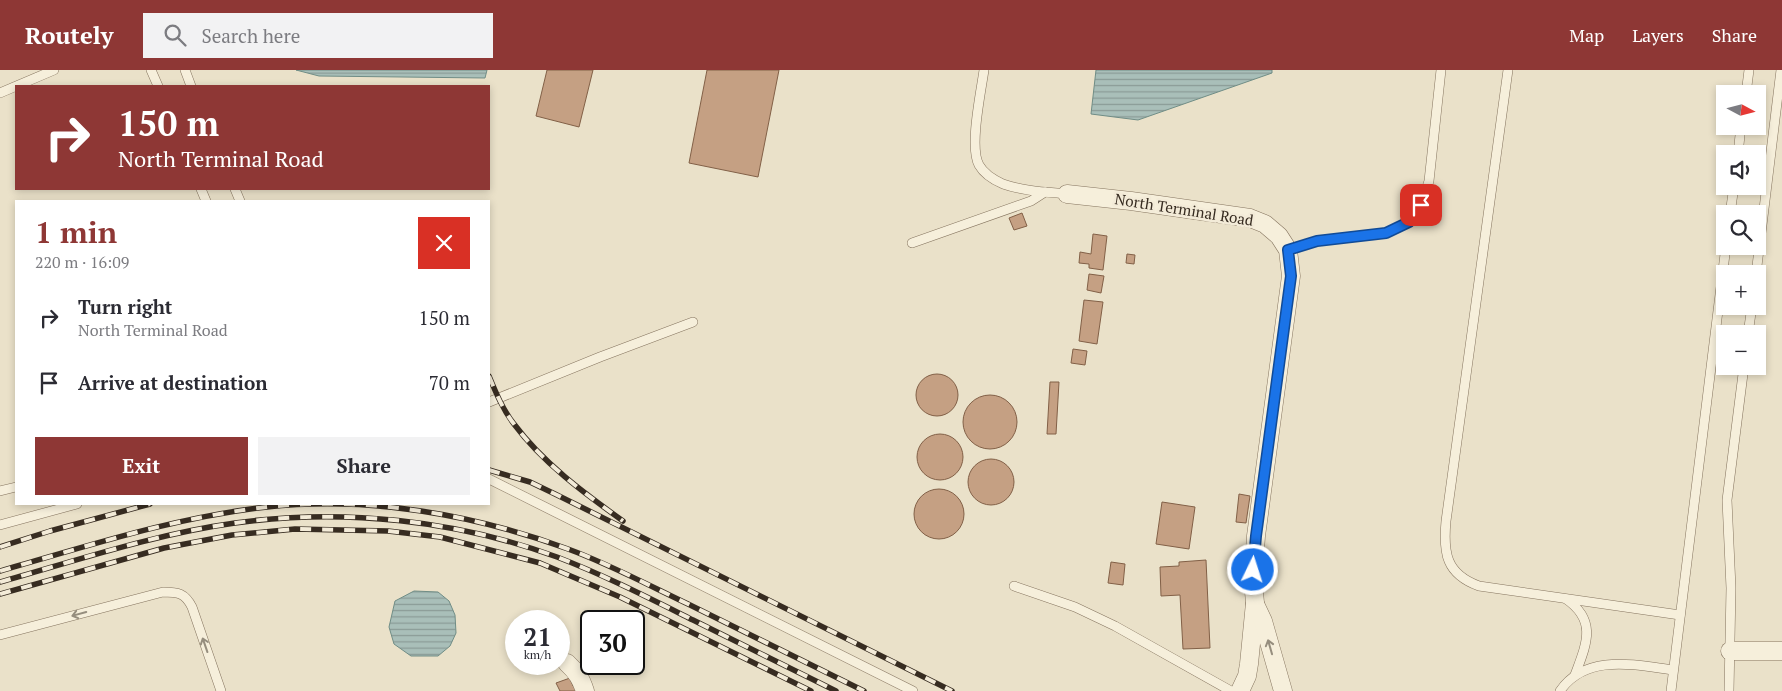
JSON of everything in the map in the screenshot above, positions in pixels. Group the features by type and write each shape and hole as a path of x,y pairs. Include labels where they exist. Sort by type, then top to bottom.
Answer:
{"street":[{"name":"North Terminal Road","path":"1067,194 1250,218 1265,224 1279,236 1288,250"},
{"path":"1240,691 1247,676 1249,664 1255,603 1253,580 1256,536 1291,276 1288,250"},
{"path":"1255,603 1263,622 1283,691"},
{"path":"1730,651 1782,651"},
{"path":"570,666 582,680 585,691"}],"lane":[{"path":"19,85 54,70"},
{"path":"151,70 158,85"},
{"path":"184,70 191,85"},
{"path":"984,70 975,140 975,154 979,166 989,176 1002,183 1019,188 1067,194"},
{"path":"1288,250 1317,241 1386,233 1409,222 1421,205 1429,181 1441,70"},
{"path":"1508,70 1446,521 1444,540 1446,556 1458,573 1470,583 1479,586 1680,615"},
{"path":"1747,85 1749,70"},
{"path":"1757,265 1781,70"},
{"path":"0,93 15,87"},
{"path":"912,243 1031,201 1045,192"},
{"path":"1671,691 1725,255"},
{"path":"490,402 600,356 693,322"},
{"path":"1729,691 1731,588 1727,500 1743,375"},
{"path":"490,480 913,691"},
{"path":"0,491 15,487"},
{"path":"0,525 73,505"},
{"path":"1014,586 1075,607 1115,626 1231,691"},
{"path":"0,635 163,592 176,592 188,598 221,691"},
{"path":"1563,597 1575,605 1581,613 1587,631 1587,640 1575,675"},
{"path":"1560,691 1575,675 1608,663 1673,670"}],"water":[{"path":"296,70 487,70 485,78 319,76"},
{"path":"1096,70 1272,70 1272,73 1138,120 1091,114"},
{"path":"414,591 438,592 449,601 455,615 456,633 450,646 438,656 411,656 394,644 389,627 395,601"}],"building":[{"path":"547,70 593,70 579,127 536,116"},
{"path":"707,70 779,70 758,177 689,163"},
{"path":"1022,213 1027,226 1014,230 1009,218"},
{"path":"1093,234 1107,236 1103,270 1089,268 1089,264 1079,263 1080,252 1091,254"},
{"path":"1127,254 1135,255 1134,264 1126,263"},
{"path":"1089,274 1104,276 1101,293 1087,290"},
{"path":"1084,300 1103,302 1097,344 1079,341"},
{"path":"1073,349 1087,351 1085,365 1071,363"},
{"path":"933,374 941,374 952,380 958,395 952,410 941,416 933,416 922,410 916,399 916,391 922,380"},
{"path":"1050,382 1059,382 1056,434 1047,434"},
{"path":"985,395 995,395 1005,399 1013,407 1017,422 1013,437 1005,445 995,449 985,449 975,445 967,437 963,427 963,417 967,407 975,399"},
{"path":"945,434 957,440 962,448 962,466 957,474 949,479 935,480 923,474 918,466 917,452 923,440 931,435"},
{"path":"991,459 1004,463 1010,469 1014,482 1010,495 1004,501 991,505 978,501 972,495 968,482 972,469 978,463"},
{"path":"939,489 949,491 957,496 962,504 964,514 962,524 957,532 949,537 939,539 929,537 921,532 916,524 914,514 916,504 921,496 929,491"},
{"path":"1239,494 1250,496 1246,523 1236,522"},
{"path":"1162,502 1195,507 1189,549 1156,544"},
{"path":"1206,560 1210,648 1183,649 1180,595 1161,596 1160,567 1179,566 1179,562"},
{"path":"1111,562 1125,564 1123,585 1108,583"},
{"path":"570,678 573,686 577,685 580,691 560,691 556,683"}],"railway":[{"path":"490,378 510,419 538,452 579,488 623,521"},
{"path":"490,470 530,482 952,691"},
{"path":"0,547 50,531 146,505"},
{"path":"0,571 99,542 166,525 233,512 292,505"},
{"path":"362,505 457,517 495,526 568,549 643,582 864,691"},
{"path":"0,582 146,541 235,523 316,517 398,520 479,534 519,544 557,557 626,587 836,691"},
{"path":"0,594 164,548 232,535 295,529 388,531 440,537 540,563 620,597 811,691"}],"route":[{"path":"1253,570 1291,276 1288,250 1317,241 1386,233 1409,222 1421,205"}]}
